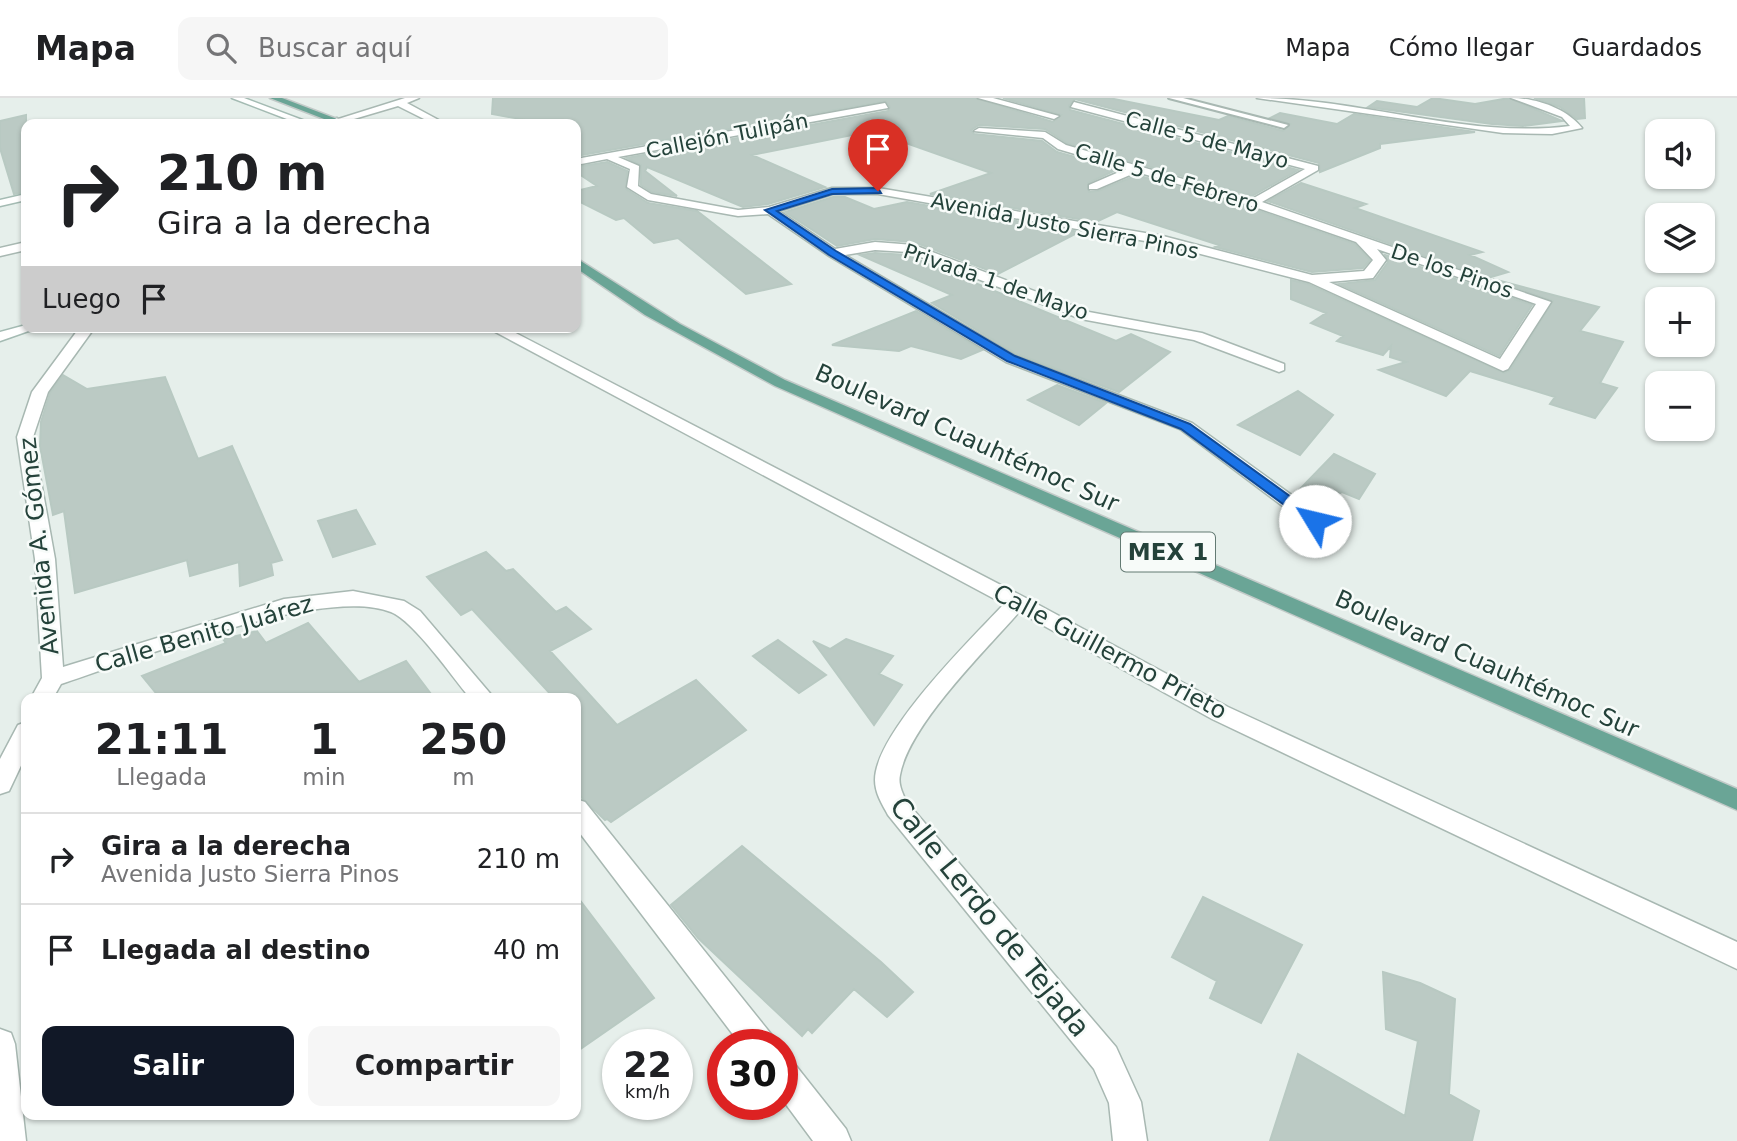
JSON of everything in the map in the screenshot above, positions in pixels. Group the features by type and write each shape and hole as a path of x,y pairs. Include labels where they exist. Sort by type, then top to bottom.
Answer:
{"main road":[{"path":"274,98 330,119"},
{"name":"Boulevard Cuauhtémoc Sur","path":"581,266 607,286 670,324 780,383 1737,800"}],"street":[{"path":"236,98 294,119"},
{"path":"353,119 415,98"},
{"path":"982,98 1054,116"},
{"name":"Calle 5 de Febrero","path":"1101,98 1074,105 1054,116 1045,135 1062,147 1253,203 1360,239"},
{"path":"1261,98 1377,111 1489,129 1549,133 1577,128 1565,115 1515,98"},
{"path":"400,103 431,119"},
{"name":"Calle 5 de Mayo","path":"1074,105 1314,167 1253,203"},
{"name":"Callejón Tulipán","path":"611,158 885,106"},
{"path":"1457,113 1549,133"},
{"path":"979,131 1045,135"},
{"path":"581,161 611,158"},
{"name":"Avenida Justo Sierra Pinos","path":"611,158 635,167 632,187 648,197 738,213 770,210 832,191 878,191 1163,240 1312,279 1368,275 1380,260 1360,239"},
{"path":"1093,187 1136,169"},
{"path":"0,203 21,198"},
{"path":"770,210 833,253 1011,359 1186,426 1315,521"},
{"path":"1015,216 1038,211"},
{"name":"De los Pinos","path":"1312,279 1503,366 1544,302 1360,239"},
{"name":"Privada 1 de Mayo","path":"833,253 875,246 910,248 1086,316 1198,337 1279,367"},
{"path":"0,252 21,247"},
{"path":"0,337 21,331"},
{"name":"Avenida A. Gómez","path":"44,693 52,678 45,559 25,437 27,417 36,397 84,333"},
{"name":"Calle Guillermo Prieto","path":"504,333 1017,602 1220,713 1737,956"},
{"name":"Calle Benito Juárez","path":"52,678 284,606 353,598 397,606 413,616 478,693"},
{"name":"Calle Lerdo de Tejada","path":"1017,602 956,671 905,735 887,775 888,791 897,808 1105,1058 1125,1102 1130,1141"},
{"path":"0,783 21,741"},
{"path":"581,815 748,1029"},
{"path":"0,1044 9,1141"},
{"path":"798,1094 834,1141"}],"lane":[{"path":"1173,98 1284,125"}],"building":[{"path":"493,98 975,98 1053,122 1061,115 1003,98 1109,98 1219,120 1228,116 1283,131 1290,124 1270,118 1280,113 1337,124 1354,114 1475,132 1380,144 1380,148 1320,172 1319,163 1075,99 1069,106 1070,110 1298,170 1252,196 1067,143 1045,129 979,125 971,130 974,134 1042,141 1057,152 1118,169 1088,183 1089,192 1137,175 1248,207 1355,244 1370,260 1363,268 1312,272 1215,247 1219,245 1117,212 1096,222 930,194 991,173 872,131 752,155 825,187 768,204 743,207 647,167 645,171 677,196 652,192 641,185 641,165 627,158 888,111 890,107 886,101 581,155 581,119 520,119 492,114"},
{"path":"1433,98 1475,104 1509,98 1562,121 1523,126 1492,124 1368,107 1377,101 1417,107"},
{"path":"1534,98 1584,98 1585,118 1577,119 1560,107"},
{"path":"26,115 26,119 21,119 21,193 14,194 0,148 0,121"},
{"path":"607,162 627,171 626,189 648,203 697,211 791,284 746,294 678,238 654,243 624,218 616,220 581,202 581,190 597,186 581,175 581,166"},
{"path":"1301,183 1366,204 1355,208 1482,252 1470,255 1508,272 1488,278 1268,201"},
{"path":"833,197 845,197 874,209 907,202 1079,232 998,274 914,242 875,239 837,246 785,212"},
{"path":"860,255 907,255 1116,341 1131,334 1170,352 1119,392 1017,354 932,303 952,295"},
{"path":"1385,255 1532,305 1499,356 1339,284 1375,280 1388,262"},
{"path":"1493,279 1599,307 1580,331 1623,342 1600,383 1617,388 1595,418 1550,404 1555,397 1470,371 1446,396 1379,370 1406,362 1390,357 1391,346 1383,355 1337,341 1343,336 1311,323 1326,313 1291,299 1291,280 1308,284 1504,373 1510,370 1553,301"},
{"path":"916,311 982,350 961,359 911,346 899,351 832,345"},
{"path":"63,375 87,389 165,377 198,459 232,446 282,560 271,563 273,575 240,586 239,562 190,576 187,560 75,593 64,511 53,515 40,446 41,422 50,393"},
{"path":"1057,385 1106,403 1079,425 1028,400"},
{"path":"1298,391 1333,415 1300,455 1238,425"},
{"path":"1334,454 1375,474 1359,499 1342,492 1312,506 1295,494"},
{"path":"356,510 375,544 333,557 318,521"},
{"path":"486,552 506,571 513,569 556,612 566,607 591,629 550,651 617,725 696,680 746,730 611,822 605,820 581,797 581,693 549,693 472,609 461,615 427,577"},
{"path":"308,623 359,682 406,661 430,693 156,693 142,676 226,643 223,639 257,631 266,643"},
{"path":"846,639 893,656 879,674 902,685 874,725 813,641 830,649"},
{"path":"778,640 826,675 799,693 753,656"},
{"path":"742,846 913,992 887,1017 854,989 812,1033 808,1029 802,1036 798,1029 795,1029 698,938 671,905"},
{"path":"1203,897 1302,945 1261,1023 1210,998 1217,981 1172,957"},
{"path":"581,902 654,998 609,1029 602,1029 602,1034 581,1049"},
{"path":"1383,972 1420,983 1455,999 1449,1094 1479,1111 1472,1141 1270,1141 1298,1054 1405,1116 1418,1041 1386,1029"}],"route":[{"path":"878,191 832,191 770,210 833,253 1011,359 1186,426 1315,521"}]}
